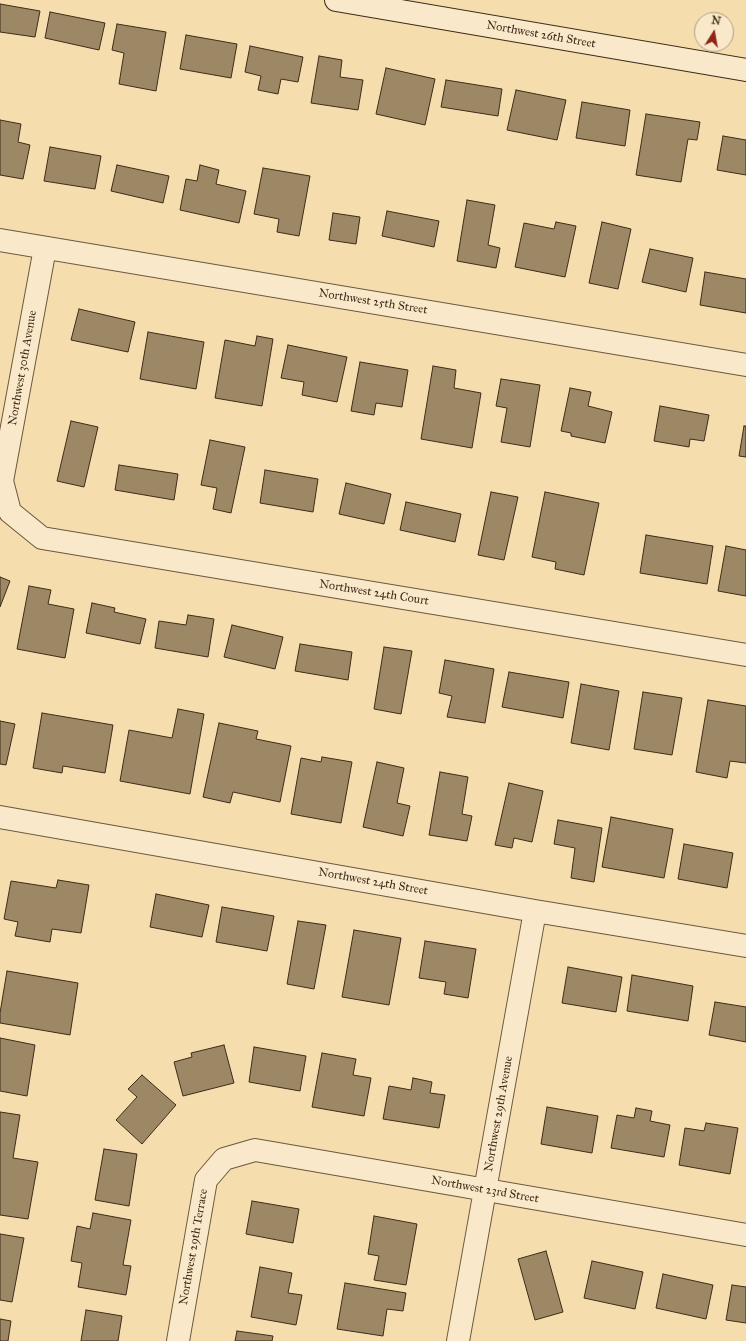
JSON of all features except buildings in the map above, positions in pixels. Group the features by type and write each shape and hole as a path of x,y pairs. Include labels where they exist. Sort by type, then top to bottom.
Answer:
{"street":[{"name":"Northwest 26th Street","path":"336,0 746,70"},
{"name":"Northwest 25th Street","path":"0,240 746,364"},
{"name":"Northwest 30th Avenue","path":"10,512 2,481 45,248"},
{"name":"Northwest 24th Court","path":"10,512 42,538 746,655"},
{"name":"Northwest 24th Street","path":"0,817 535,911 746,946"},
{"name":"Northwest 29th Avenue","path":"458,1341 535,911"},
{"name":"Northwest 23rd Street","path":"224,1159 255,1150 746,1235"},
{"name":"Northwest 29th Terrace","path":"178,1341 206,1180 224,1159"}]}
